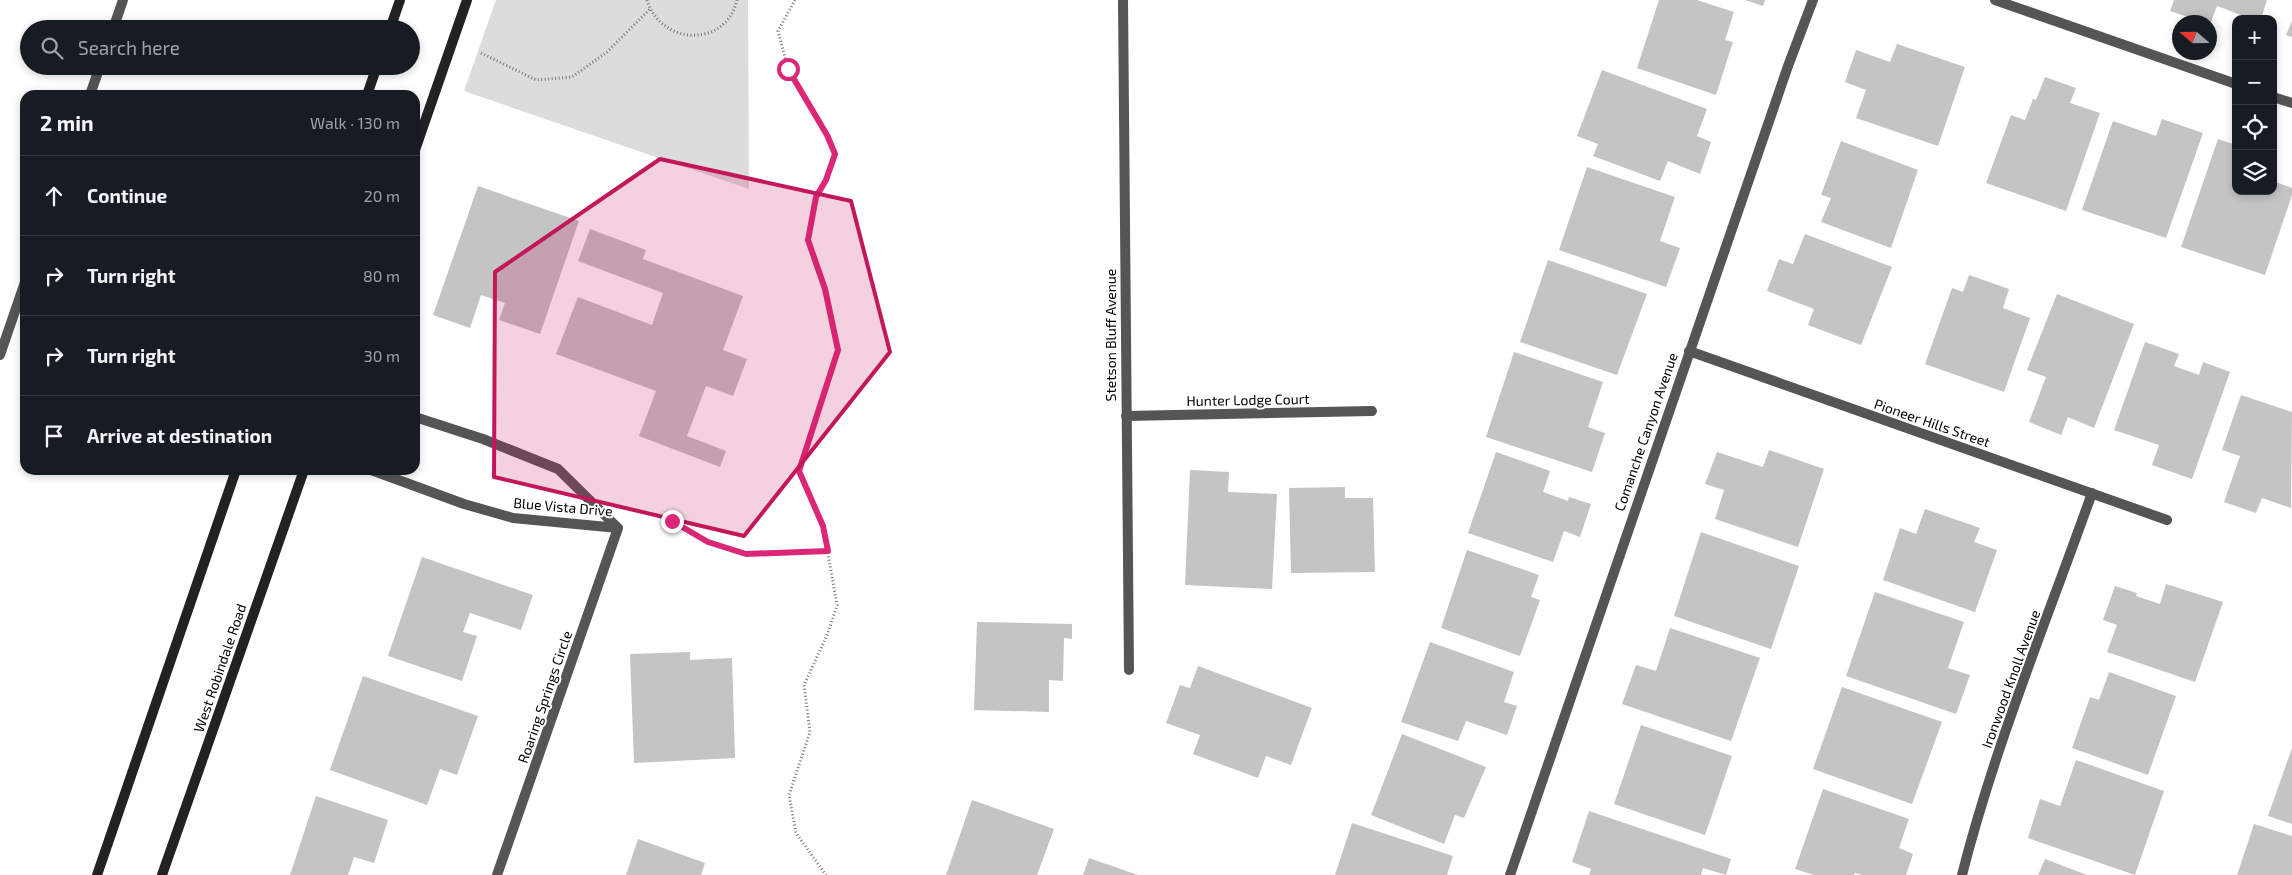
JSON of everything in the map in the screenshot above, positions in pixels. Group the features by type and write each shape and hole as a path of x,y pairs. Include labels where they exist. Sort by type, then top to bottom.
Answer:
{"main road":[{"path":"393,20 400,0"},
{"path":"420,136 467,0"},
{"path":"369,90 374,75"},
{"path":"97,875 234,475"},
{"name":"West Robindale Road","path":"162,875 302,475"}],"street":[{"path":"116,20 123,0"},
{"name":"Stetson Bluff Avenue","path":"1123,0 1129,670"},
{"name":"Comanche Canyon Avenue","path":"1510,875 1788,66 1813,0"},
{"path":"1995,0 2232,83"},
{"path":"92,90 97,75"},
{"path":"2277,98 2292,103"},
{"path":"0,355 20,310"},
{"name":"Pioneer Hills Street","path":"1689,352 2167,520"},
{"name":"Hunter Lodge Court","path":"1126,416 1372,410"},
{"name":"Blue Vista Drive","path":"420,419 483,439 558,469 618,528"},
{"name":"Blue Vista Drive","path":"385,475 464,504 512,518 618,528"},
{"name":"Ironwood Knoll Avenue","path":"1962,875 1972,833 2007,730 2092,493"},
{"name":"Roaring Springs Circle","path":"497,875 618,528"}],"path":[{"path":"647,0 658,22 671,31 686,35 701,35 716,30 728,19 737,0"},
{"path":"795,0 778,31 788,69 827,135 835,154 826,180 816,197 808,240 825,289 838,350 799,471 823,526 837,605 828,632 804,685 810,732 789,795 796,833 826,875"},
{"path":"481,53 536,80 572,77 607,52 650,9"},
{"path":"672,521 708,542 746,554 828,551"}],"highlighted area":[{"path":"660,159 851,201 890,352 744,536 494,477 495,272"}],"shaded area":[{"path":"496,0 748,0 749,189 464,91"}],"building":[{"path":"1659,0 1697,0 1734,12 1725,40 1733,42 1716,95 1637,68"},
{"path":"1745,0 1765,0 1763,6"},
{"path":"2174,0 2267,0 2262,15 2241,15 2217,6 2214,15 2182,15 2170,11"},
{"path":"2292,21 2292,37 2286,35"},
{"path":"1897,44 1965,67 1938,146 1856,118 1866,90 1845,82 1856,50 1890,62"},
{"path":"1602,70 1707,109 1697,136 1711,142 1700,174 1668,161 1660,181 1593,156 1598,144 1577,136"},
{"path":"2045,77 2076,88 2070,103 2100,113 2066,211 1986,183 2011,115 2025,120 2033,99 2036,100"},
{"path":"2162,119 2203,133 2166,238 2082,210 2113,121 2156,136"},
{"path":"2218,139 2232,144 2232,195 2277,195 2277,182 2292,188 2292,195 2265,275 2181,247"},
{"path":"1841,141 1918,170 1891,248 1821,222 1831,198 1821,195"},
{"path":"1587,167 1675,197 1660,241 1680,248 1666,287 1559,250"},
{"path":"478,186 579,221 540,334 499,320 505,303 481,295 470,328 433,315"},
{"path":"590,229 646,250 643,259 743,296 723,350 747,359 733,396 706,386 687,436 726,451 720,467 639,436 656,391 556,354 578,297 652,325 663,293 578,261"},
{"path":"1805,234 1892,267 1861,345 1808,325 1814,309 1767,291 1779,259 1793,264"},
{"path":"1548,260 1647,294 1617,375 1520,342"},
{"path":"1969,275 2009,289 2003,308 2030,318 2004,392 1925,364 1952,288 1963,292"},
{"path":"2057,294 2134,324 2094,428 2068,417 2061,435 2029,422 2046,377 2027,370"},
{"path":"2145,342 2179,354 2174,366 2199,375 2203,362 2230,372 2192,479 2152,465 2159,445 2114,430"},
{"path":"1514,352 1603,382 1588,427 1605,433 1592,472 1486,437"},
{"path":"2241,395 2292,412 2291,508 2262,498 2256,513 2224,502 2240,456 2222,450"},
{"path":"1769,450 1824,469 1798,547 1715,519 1724,490 1705,484 1717,452 1763,467"},
{"path":"1496,452 1550,471 1543,492 1568,501 1569,497 1591,504 1580,537 1564,531 1553,562 1468,533"},
{"path":"1190,470 1229,472 1228,492 1277,494 1272,589 1185,585"},
{"path":"1345,487 1345,498 1373,498 1375,572 1291,573 1289,488"},
{"path":"1925,509 1980,528 1974,542 1997,550 1975,612 1883,580 1900,528 1916,534"},
{"path":"1701,532 1799,566 1771,649 1674,616"},
{"path":"1467,550 1539,575 1531,597 1540,600 1520,656 1441,628"},
{"path":"422,557 533,595 521,630 470,613 463,632 477,636 462,681 388,656"},
{"path":"2166,584 2223,602 2195,682 2107,652 2117,625 2103,620 2115,586 2137,593 2136,596 2160,604"},
{"path":"1875,592 1964,622 1948,668 1970,675 1956,714 1846,676"},
{"path":"977,622 1072,624 1072,639 1064,638 1063,681 1049,680 1049,712 974,710"},
{"path":"1670,628 1760,658 1731,741 1622,704 1636,665 1656,671"},
{"path":"1430,642 1514,672 1504,702 1517,706 1507,735 1466,721 1458,741 1401,722"},
{"path":"690,652 690,660 732,658 735,758 634,763 630,654"},
{"path":"1198,666 1312,708 1291,765 1266,756 1258,778 1193,754 1200,735 1166,723 1180,685 1190,688"},
{"path":"2109,672 2176,696 2148,775 2072,748 2090,697 2099,700"},
{"path":"363,676 478,716 457,775 440,769 427,805 330,770"},
{"path":"1842,687 1942,722 1912,804 1813,769"},
{"path":"1641,725 1732,756 1705,835 1614,804"},
{"path":"1402,734 1486,767 1464,818 1455,815 1444,844 1371,815"},
{"path":"2292,748 2292,824 2268,816"},
{"path":"2076,760 2164,791 2135,875 2028,838 2040,799 2060,806"},
{"path":"1823,789 1909,819 1899,848 1913,854 1906,875 1862,875 1855,873 1854,875 1814,875 1795,869"},
{"path":"316,796 388,820 374,863 354,857 348,875 290,875"},
{"path":"972,800 1054,829 1037,875 946,875"},
{"path":"1589,811 1731,859 1726,875 1703,868 1701,875 1589,875 1591,869 1572,862"},
{"path":"1352,823 1453,856 1447,875 1335,875"},
{"path":"2254,824 2292,836 2292,875 2237,875"},
{"path":"638,839 705,863 701,875 626,875"},
{"path":"1089,858 1138,875 1083,875"},
{"path":"2045,859 2087,875 2038,875"}],"route":[{"path":"672,521 708,542 746,554 828,551 823,526 799,471 838,350 825,289 808,240 816,197 826,180 835,154 827,135 788,69"}]}
